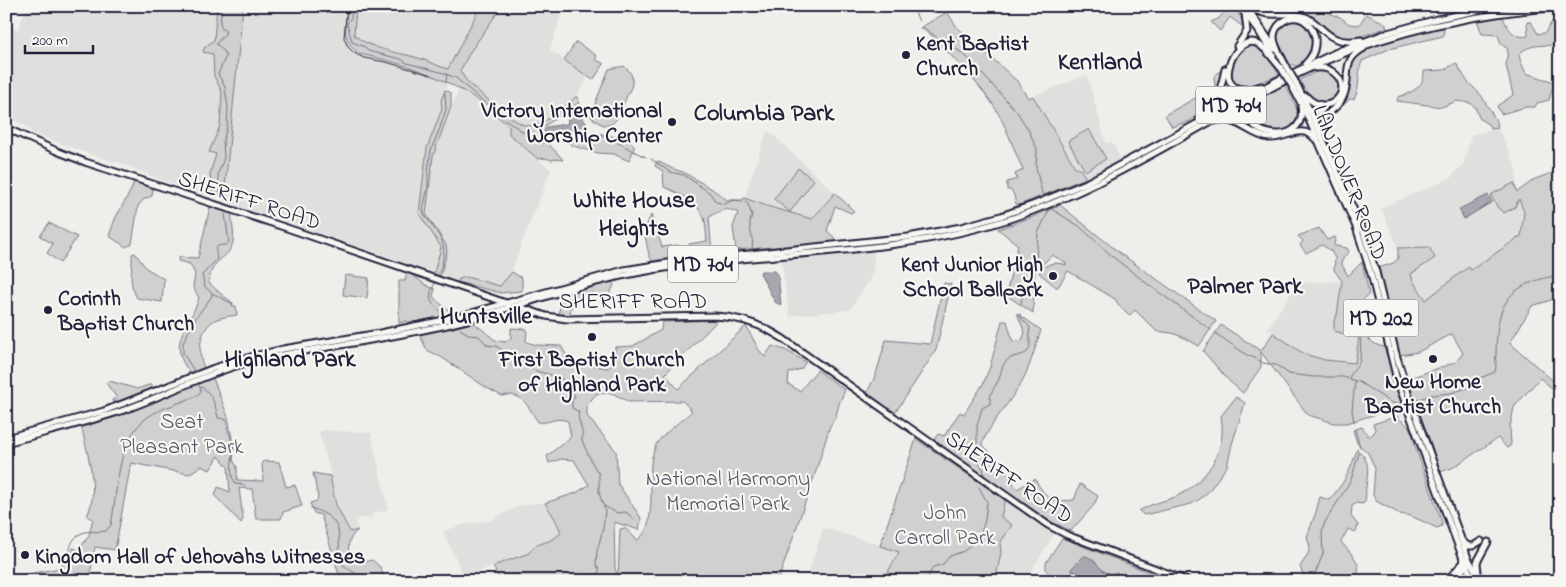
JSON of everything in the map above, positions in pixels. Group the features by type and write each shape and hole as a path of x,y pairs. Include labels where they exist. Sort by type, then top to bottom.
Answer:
{"main road":[{"name":"LANDOVER ROAD","path":"1240,6 1283,67"},
{"name":"LANDOVER ROAD","path":"1246,6 1263,30 1322,136 1365,236 1406,389 1467,562 1481,581"},
{"path":"1250,6 1268,15 1294,14 1303,16 1330,36 1341,40 1377,39"},
{"name":"MD 704","path":"6,443 113,414 193,382 224,366 248,358 284,349 412,327 487,310 591,279 652,265 908,237 977,223 1029,206 1076,187 1280,79 1377,39 1446,17 1512,6"},
{"name":"MD 704","path":"1377,39 1447,21 1523,8 1560,6"},
{"path":"1182,132 1206,113 1216,100 1228,61 1247,33 1248,26 1245,13"},
{"path":"1283,67 1275,41 1276,31 1280,24 1287,20 1293,18 1302,20 1312,28 1316,43 1315,50 1299,71"},
{"path":"1322,136 1324,117 1340,102 1344,95 1350,61 1358,51 1377,39"},
{"path":"1280,79 1256,88 1243,90 1236,88 1231,83 1228,72 1230,62 1242,45 1250,42 1262,46 1283,67"},
{"path":"1294,85 1309,99 1318,104 1327,105 1333,103 1341,94 1341,82 1331,71 1320,67 1299,71"},
{"name":"MD 704","path":"6,438 104,411 223,368 272,356 387,337 440,326 599,282 647,271 904,243 984,226 1071,196 1192,132 1299,71"},
{"name":"LANDOVER ROAD","path":"1294,85 1360,239 1371,274 1397,380 1473,579"},
{"path":"1268,89 1255,100 1250,112 1252,123 1263,132 1280,133 1296,127 1300,122 1302,114 1300,100"},
{"path":"1192,132 1222,119 1234,121 1253,132 1267,137 1281,137 1304,131 1314,137 1324,153"},
{"name":"SHERIFF ROAD","path":"6,128 71,157 551,317 567,319 719,316 735,318 760,326 782,338 1048,526 1188,581"},
{"path":"487,296 490,301 487,310"},
{"path":"532,302 529,307 532,311"},
{"path":"1461,541 1468,546 1473,546 1481,541"},
{"path":"1481,581 1477,570 1478,562 1488,542"},
{"path":"1446,581 1467,562"},
{"path":"1452,581 1467,562"},
{"path":"1452,581 1461,574 1467,574 1473,579"}],"shaded area":[{"path":"27,6 217,6 214,40 204,48 203,52 213,54 214,76 222,92 220,126 209,151 216,154 210,174 212,191 209,196 153,177 118,162 86,153 32,133 25,125 6,117 6,39 10,28 18,30"},
{"path":"243,6 348,6 345,32 360,54 422,70 448,83 441,101 442,109 427,148 419,213 441,247 434,273 223,201"},
{"path":"356,6 473,6 477,13 449,69 360,40 354,35"},
{"path":"502,6 564,6 550,50 588,77 577,96 543,122 531,126 517,122 468,83 460,71 470,52"},
{"path":"1087,75 1106,143 1112,142 1121,160 1086,178 1081,170 1075,167 1033,96"},
{"path":"459,88 485,105 509,126 509,134 551,170 512,272 500,286 459,279 458,282 440,276 447,253 426,214 433,156"},
{"path":"578,111 586,123 586,129 576,129 549,137 545,135 544,131 547,127 566,124 568,122 567,118"},
{"path":"1498,128 1516,167 1516,189 1524,212 1521,236 1471,270 1469,268 1460,273 1426,300 1413,281 1411,274 1434,259 1429,247 1398,248 1381,208 1450,178 1464,163 1471,135"},
{"path":"769,131 835,193 812,219 744,198 766,134"},
{"path":"1488,195 1492,202 1464,219 1459,209"},
{"path":"873,250 874,262 870,279 850,310 796,315 790,318 781,259"},
{"path":"761,271 775,271 778,274 781,305 775,302 760,273"},
{"path":"1342,281 1337,315 1359,338 1355,363 1325,360 1304,354 1267,329 1298,283"},
{"path":"322,430 371,433 388,509 372,513 372,518 355,520 358,530 350,532 336,505 330,472 319,433"},
{"path":"1004,499 1055,533 1025,581 995,581 1001,553 998,534"},
{"path":"545,503 561,532 559,535 534,546 529,553 464,577 443,531 462,525 491,520 519,506"},
{"path":"823,528 881,545 926,545 891,581 811,581 807,578"},
{"path":"1084,556 1089,557 1107,573 1117,572 1124,581 1106,581 1099,577 1072,571 1071,569"}],"green space":[{"path":"217,6 243,6 224,197 212,191 210,174 216,154 209,152 220,126 222,92 214,76 213,54 203,52 204,48 214,40"},
{"path":"348,6 356,6 354,35 361,40 375,47 419,58 448,69 477,13 473,6 502,6 470,52 460,71 468,83 491,102 485,105 441,79 410,67 360,54 347,39 345,27"},
{"path":"1231,6 1240,16 1243,27 1230,17 1220,31 1211,22 1218,19"},
{"path":"1256,6 1319,6 1349,24 1359,25 1366,14 1385,23 1387,28 1355,37 1339,37 1324,29 1305,14"},
{"path":"947,12 957,27 1017,81 1028,98 1033,96 1075,167 1081,170 1086,178 1019,205 1016,204 1011,190 1007,190 1007,182 1017,179 1015,174 1023,170 997,111 962,67 930,34 920,28"},
{"path":"1498,16 1503,17 1512,32 1519,36 1528,36 1527,22 1531,22 1538,34 1545,33 1553,20 1556,21 1558,45 1531,47 1522,51 1519,55 1526,73 1554,82 1549,100 1537,103 1535,107 1526,107 1501,114 1497,106 1513,95 1506,65 1508,49 1501,44 1498,35 1482,34 1477,20"},
{"path":"1291,21 1306,27 1311,33 1312,41 1309,55 1296,66 1290,64 1277,39 1281,28"},
{"path":"1442,26 1444,30 1443,36 1389,49 1362,61 1356,95 1354,99 1350,99 1340,108 1339,106 1347,91 1354,62 1363,51 1393,38"},
{"path":"576,42 597,56 595,59 604,64 593,80 564,60"},
{"path":"1248,45 1263,51 1279,75 1245,88 1235,85 1231,74 1232,62 1238,53"},
{"path":"1456,63 1467,81 1481,95 1497,122 1498,128 1491,129 1489,125 1480,119 1475,107 1470,103 1457,101 1442,107 1397,101 1398,97 1412,91 1422,82 1424,71 1444,70"},
{"path":"624,66 630,72 631,86 617,118 609,125 604,125 590,116 609,69"},
{"path":"1222,70 1213,102 1190,121 1172,127 1165,115 1215,87 1214,76"},
{"path":"1318,71 1329,74 1335,79 1338,86 1337,93 1328,103 1321,104 1313,100 1299,80"},
{"path":"1285,85 1296,106 1297,120 1286,129 1280,131 1273,131 1260,126 1252,116 1257,104 1264,96"},
{"path":"445,90 451,93 451,107 433,156 426,214 446,245 447,253 440,276 434,273 441,247 419,213 427,148 442,109 441,101"},
{"path":"577,96 579,103 546,125 541,131 547,142 563,160 538,159 509,134 509,126 496,115 498,112 503,111 523,124 537,125 555,114"},
{"path":"1089,129 1106,159 1085,171 1068,141"},
{"path":"580,134 603,134 630,141 634,148 629,161 614,154 598,153 573,146 567,141 568,138"},
{"path":"657,161 683,172 727,200 743,200 744,198 812,219 835,193 854,211 851,213 835,206 827,231 836,239 836,242 736,250 733,227 738,213 723,210 709,217 712,254 690,255 689,244 707,241 704,218 693,203 682,195 664,187 663,171 655,166"},
{"path":"798,168 814,180 790,212 774,199"},
{"path":"1560,170 1560,294 1551,300 1532,306 1510,343 1560,387 1560,395 1540,378 1514,407 1510,427 1511,445 1507,448 1498,438 1452,468 1440,472 1407,379 1456,362 1463,353 1452,334 1418,352 1400,355 1379,268 1398,259 1398,248 1429,247 1435,258 1411,274 1413,281 1426,300 1460,273 1469,267 1471,270 1521,236 1524,212 1519,199 1515,207 1504,213 1498,208 1491,196 1492,194 1514,183 1517,192 1535,179"},
{"path":"134,182 153,188 152,196 144,199 138,206 132,244 126,247 109,236 115,219"},
{"path":"1060,205 1121,254 1216,321 1199,346 1172,333 1156,331 1135,310 1130,315 1120,307 1115,299 1068,271 1058,287 1056,287 1039,273 1051,264 1066,265 1065,262 1052,255 1035,272 1033,313 1006,295 1018,245 998,229"},
{"path":"210,207 232,214 234,235 231,248 216,263 210,274 209,283 233,303 232,306 236,306 237,315 217,319 206,328 200,348 204,368 191,374 183,363 179,344 199,298 193,287 195,274 190,264 178,261 179,257 198,258"},
{"path":"651,215 662,247 678,245 680,257 652,261 644,231"},
{"path":"49,223 77,237 60,263 47,253 53,244 40,236"},
{"path":"1319,228 1327,240 1336,238 1335,246 1347,248 1349,252 1341,263 1348,276 1362,262 1369,294 1360,303 1362,324 1364,331 1371,341 1384,347 1401,401 1396,408 1347,423 1334,423 1308,415 1261,352 1261,367 1243,393 1229,381 1203,351 1221,325 1261,351 1273,333 1304,354 1325,360 1355,363 1359,338 1334,331 1334,321 1337,315 1342,281 1334,270 1335,258 1331,251 1322,245 1306,253 1300,245 1303,241 1298,236"},
{"path":"135,253 146,268 164,279 162,302 137,298 131,281 132,254"},
{"path":"407,272 427,286 435,289 433,296 450,311 450,315 411,324 407,321 399,323 399,281 405,281"},
{"path":"512,272 522,278 522,291 501,293 458,282 459,279 466,277 500,286"},
{"path":"345,275 369,278 367,298 343,295"},
{"path":"611,281 614,285 609,295 599,296 592,292 572,301 570,315 558,315 561,303 560,297"},
{"path":"944,283 951,284 936,350 895,413 867,393 876,374 886,340 930,344"},
{"path":"1017,313 1041,330 1024,378 990,428 982,444 1001,464 1017,489 1035,479 1046,495 1054,500 1074,500 1080,484 1098,496 1094,505 1071,531 1046,519 934,440 938,434 944,436 960,412 964,414 983,384 990,367 1002,321 1007,321 1013,342 1022,340 1025,333"},
{"name":"National Harmony Memorial Park","path":"718,320 665,374 678,389 746,326 765,357 772,346 785,350 806,362 801,369 789,373 788,384 800,391 817,370 845,390 836,416 830,426 778,581 500,581 493,566 529,553 534,546 549,541 561,532 545,503 576,493 589,485 574,460 561,459 549,463 547,456 571,437 568,421 559,419 538,422 528,406 520,398 509,395 502,396 427,350 419,334 474,323 495,340 505,342 511,338 511,328 527,329 526,342 537,345 561,346 568,358 575,362 608,368 615,363 615,347 633,346 661,330 662,322","holes":["612,393 629,402 683,401 692,411 667,432 656,445 651,462 650,516 643,534 637,540 625,528 620,529 618,577 615,568 614,522 639,530 641,518 618,484 616,451 587,416 587,405 596,394"]},
{"name":"Seat Pleasant Park","path":"213,378 228,417 234,449 233,460 237,467 237,480 263,481 262,462 279,462 286,487 295,485 302,506 283,512 281,519 256,519 252,489 239,488 243,519 241,523 215,496 218,487 230,492 228,467 219,456 210,470 201,466 189,474 131,463 115,550 95,547 89,581 17,581 17,576 55,569 64,564 70,564 73,548 79,550 89,535 93,519 87,516 91,506 92,483 89,459 81,425 138,407"},
{"path":"110,381 137,389 152,384 152,390 113,405 112,400 117,398 106,383"},
{"path":"1236,397 1245,403 1227,466 1209,491 1191,504 1144,515 1139,511 1183,493 1193,486 1208,470 1219,450 1222,428 1221,416"},
{"path":"1398,416 1409,427 1412,435 1442,522 1442,526 1437,528 1411,516 1400,514 1376,501 1373,495 1375,468 1368,453 1357,443 1353,430 1362,427 1369,437 1374,433 1373,424"},
{"name":"John Carroll Park","path":"916,439 1005,500 1001,517 1012,525 1000,543 1001,553 995,581 883,581 899,552 880,546"},
{"path":"1357,449 1365,458 1368,466 1365,499 1364,503 1357,503 1352,506 1351,516 1358,525 1356,532 1348,529 1341,542 1356,560 1358,565 1357,575 1354,581 1306,581 1300,567 1310,547 1307,537 1320,497 1329,500 1339,488 1352,464"},
{"path":"313,473 330,476 336,505 350,532 358,530 349,542 348,547 351,556 361,561 372,560 380,567 386,581 341,581 321,515 314,513 310,503 317,501 318,497"},
{"path":"1062,538 1171,581 1065,581 1051,575 1046,570 1046,563"}],"waterway":[{"path":"220,194 218,174 224,158 223,141 227,127 228,108 225,87 218,74 226,56 216,44 225,34 225,30 222,29 220,23 222,6"},
{"path":"352,6 351,18 347,23 352,42 365,47 368,51 444,73 447,75 446,82"},
{"path":"912,6 919,21"},
{"path":"923,27 964,54 1017,112 1028,129 1037,149 1036,168 1043,197"},
{"path":"446,74 456,78 485,103"},
{"path":"439,273 444,248 423,209 428,187 431,150 446,109 445,93"},
{"path":"497,113 538,143 553,141 576,133 595,133 646,157"},
{"path":"651,159 670,172 684,175 710,193 716,202 724,204 734,200 747,202 752,215 750,220 752,249"},
{"path":"1021,304 1023,292 1036,259 1038,233 1050,208 1079,226 1113,257 1211,330"},
{"path":"194,371 183,353 183,343 195,319 212,296 212,293 205,287 202,275 217,259 216,248 229,242 225,214"},
{"path":"1413,401 1467,388 1480,378 1495,372 1497,331 1505,303 1511,295 1530,283 1560,276"},
{"path":"435,283 430,298 431,302 445,315"},
{"path":"212,293 233,304"},
{"path":"1349,378 1358,365 1361,352 1358,300"},
{"path":"984,474 983,468 972,456 977,444 977,426 982,408 990,404 991,393 999,379 1004,363 1029,350 1030,327 1021,318 1020,314"},
{"path":"460,329 470,335 479,336 487,345 496,346 508,354 521,359 528,363 533,370 561,378 575,396 572,401 572,408 579,412 578,418 582,431 582,440 599,474 599,493 605,510 603,529 597,551 596,564 599,572 592,577 593,581"},
{"path":"1215,333 1247,355 1263,363 1276,365 1289,374 1314,377 1343,377 1359,382 1392,403 1401,404"},
{"path":"1354,422 1352,410 1355,381"},
{"path":"66,581 70,548 76,536 85,532 106,531 111,525 120,466 130,438 148,417 198,395 201,391 199,384"},
{"path":"201,387 211,396 218,418 225,419 227,422 233,446 232,476 236,484 245,485"},
{"path":"1355,430 1360,447"},
{"path":"1312,581 1323,554 1322,533 1324,524 1351,480 1359,453"},
{"path":"926,581 933,567 943,564 950,556 964,551 980,536 985,520 987,502 979,487"},
{"path":"604,506 617,513 626,512 637,522"},
{"path":"311,508 331,518 337,526 339,562 366,581"}],"railway":[{"path":"347,6 344,38 348,47 354,53 364,58 386,62 431,75"}],"place":[{"name":"Kent Baptist Church","path":"906,55"},
{"name":"Victory International Worship Center","path":"672,122"},
{"name":"Kent Junior High School Ballpark","path":"1053,276"},
{"name":"Corinth Baptist Church","path":"48,310"},
{"name":"First Baptist Church of Highland Park","path":"592,337"},
{"name":"New Home Baptist Church","path":"1433,359"},
{"name":"Kingdom Hall of Jehovahs Witnesses","path":"25,555"}],"district":[{"name":"Kentland","path":"1100,61"},
{"name":"Columbia Park","path":"764,112"},
{"name":"White House Heights","path":"634,213"},
{"name":"Palmer Park","path":"1245,285"},
{"name":"Huntsville","path":"486,315"},
{"name":"Highland Park","path":"290,358"}]}
